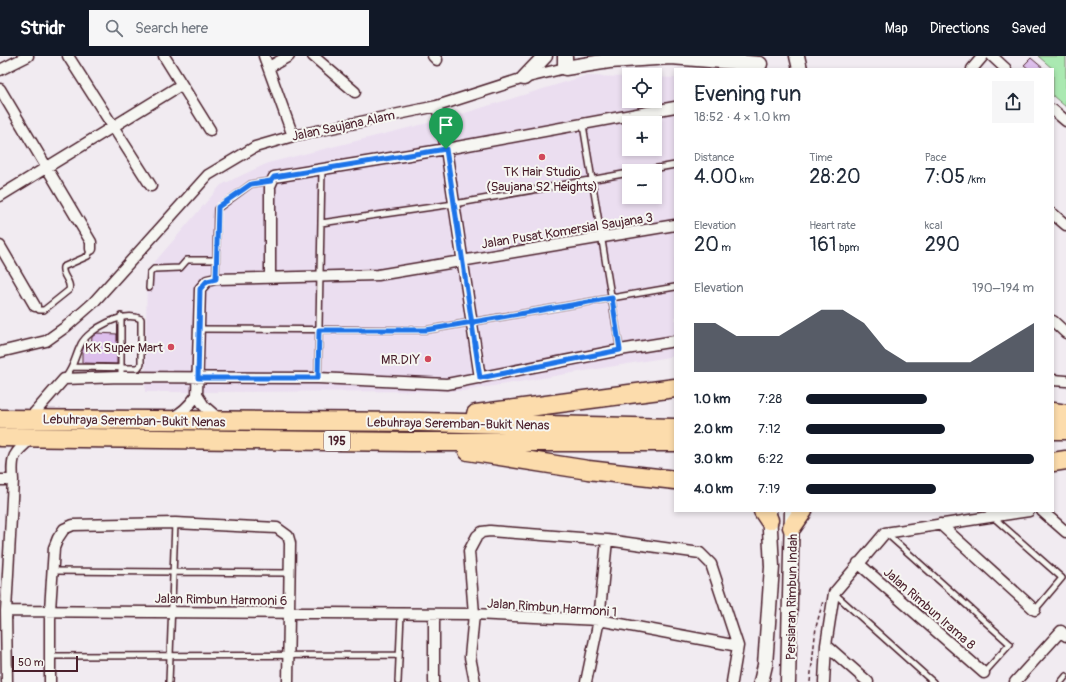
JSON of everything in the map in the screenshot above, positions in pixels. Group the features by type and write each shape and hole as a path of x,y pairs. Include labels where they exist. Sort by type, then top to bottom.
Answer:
{"highway":[{"path":"420,422 674,388"},
{"path":"1054,412 1066,414"},
{"name":"Lebuhraya Seremban-Bukit Nenas","path":"0,419 420,422 674,428"},
{"path":"1054,430 1066,430"},
{"name":"Lebuhraya Seremban-Bukit Nenas","path":"0,437 410,442 674,442"},
{"path":"410,442 588,470 674,480"},
{"path":"1054,452 1066,452"},
{"path":"1054,462 1066,460"},
{"path":"792,519 802,512"}],"street":[{"path":"0,70 28,56"},
{"path":"68,56 151,186"},
{"path":"164,56 210,130"},
{"path":"264,56 292,136"},
{"path":"269,67 289,56"},
{"path":"313,56 355,92"},
{"path":"524,78 545,56"},
{"path":"973,68 983,56"},
{"path":"992,56 1005,68"},
{"name":"Jalan Saujana Alam","path":"0,352 46,341 67,326 93,303 208,175 255,146 292,136 436,106 524,78 565,62 670,57 761,63"},
{"path":"0,196 181,85"},
{"path":"0,89 91,242 92,249"},
{"path":"436,106 446,149 480,378"},
{"path":"270,277 270,186 274,177 446,149 674,107"},
{"path":"1054,112 1066,121"},
{"path":"1054,215 1066,225"},
{"name":"Jalan Pusat Komersial Saujana 3","path":"199,329 200,289 207,281 216,279 378,275 674,225"},
{"path":"0,246 35,306"},
{"path":"1054,322 1066,333"},
{"path":"165,421 180,414 190,405 197,395 199,329"},
{"path":"28,419 64,379 120,373 198,378 318,378 447,384 620,350 674,341"},
{"path":"1054,380 1066,381"},
{"path":"197,395 204,406 222,421"},
{"path":"7,682 6,611 13,480 12,461 17,452 33,437"},
{"path":"0,480 13,480"},
{"path":"824,682 826,646 834,593 885,533 1024,512"},
{"path":"1043,512 1066,532"},
{"name":"Persiaran Rimbun Indah","path":"761,682 765,665 772,567 767,514"},
{"name":"Persiaran Rimbun Indah","path":"788,682 792,519"},
{"path":"50,682 50,610 54,548 58,538 64,530 72,525 174,524 277,528 288,536 290,543 288,682"},
{"path":"940,524 1035,610"},
{"path":"475,682 470,657 474,614 469,551 473,540 482,532 490,531 607,540 700,553 711,564 738,646 732,682"},
{"path":"586,682 599,620 607,540"},
{"name":"Jalan Rimbun Irama 8","path":"858,563 984,673"},
{"name":"Jalan Rimbun Harmoni 6","path":"6,611 50,610 434,615"},
{"name":"Jalan Rimbun Harmoni 1","path":"434,615 474,614 599,620 738,646"},
{"path":"434,615 434,682"},
{"path":"1015,682 1064,634"},
{"path":"826,646 868,682"}],"lane":[{"path":"583,125 620,350"},
{"path":"662,167 674,165"},
{"path":"318,378 322,169"},
{"path":"321,223 454,204 622,174"},
{"path":"216,279 218,207 251,184 271,181"},
{"path":"35,306 39,310 44,310 70,290 70,284 63,274 63,267 88,256 92,249"},
{"path":"149,288 150,273 154,269 180,268 187,260 216,260"},
{"path":"199,329 426,330 674,287"},
{"path":"64,379 73,367 81,343 97,329 121,316 139,317 142,321 141,364 138,368 120,373 73,367"},
{"path":"120,373 121,316"},
{"path":"992,517 1062,578 1035,610"},
{"path":"169,682 174,524"},
{"path":"885,533 1010,644 984,673"},
{"path":"53,570 290,573"},
{"path":"834,593 933,682"},
{"path":"398,682 401,615"},
{"path":"50,656 399,655"},
{"path":"1061,682 1066,676"}],"shaded area":[{"path":"585,76 622,77 622,108 662,108 662,77 674,78 674,356 463,391 145,392 147,271 221,185 268,163 452,117"}],"green space":[{"path":"1038,56 1066,56 1066,107 1054,97 1054,68 1052,68"}],"building":[{"path":"1031,58 1043,68 1028,68 1024,65"},
{"path":"97,333 117,334 117,364 82,363 82,351 84,346 86,344 91,344 92,337"}],"place":[{"name":"TK Hair Studio (Saujana S2 Heights)","path":"542,157"},
{"name":"KK Super Mart","path":"171,347"},
{"name":"MR.DIY","path":"428,359"}],"route":[{"path":"446,149 274,177 271,181 251,184 221,204 217,209 216,279 207,281 200,289 198,378 318,378 319,330 426,330 472,322 612,298 620,350 480,378 472,322 463,261 446,149"}]}
